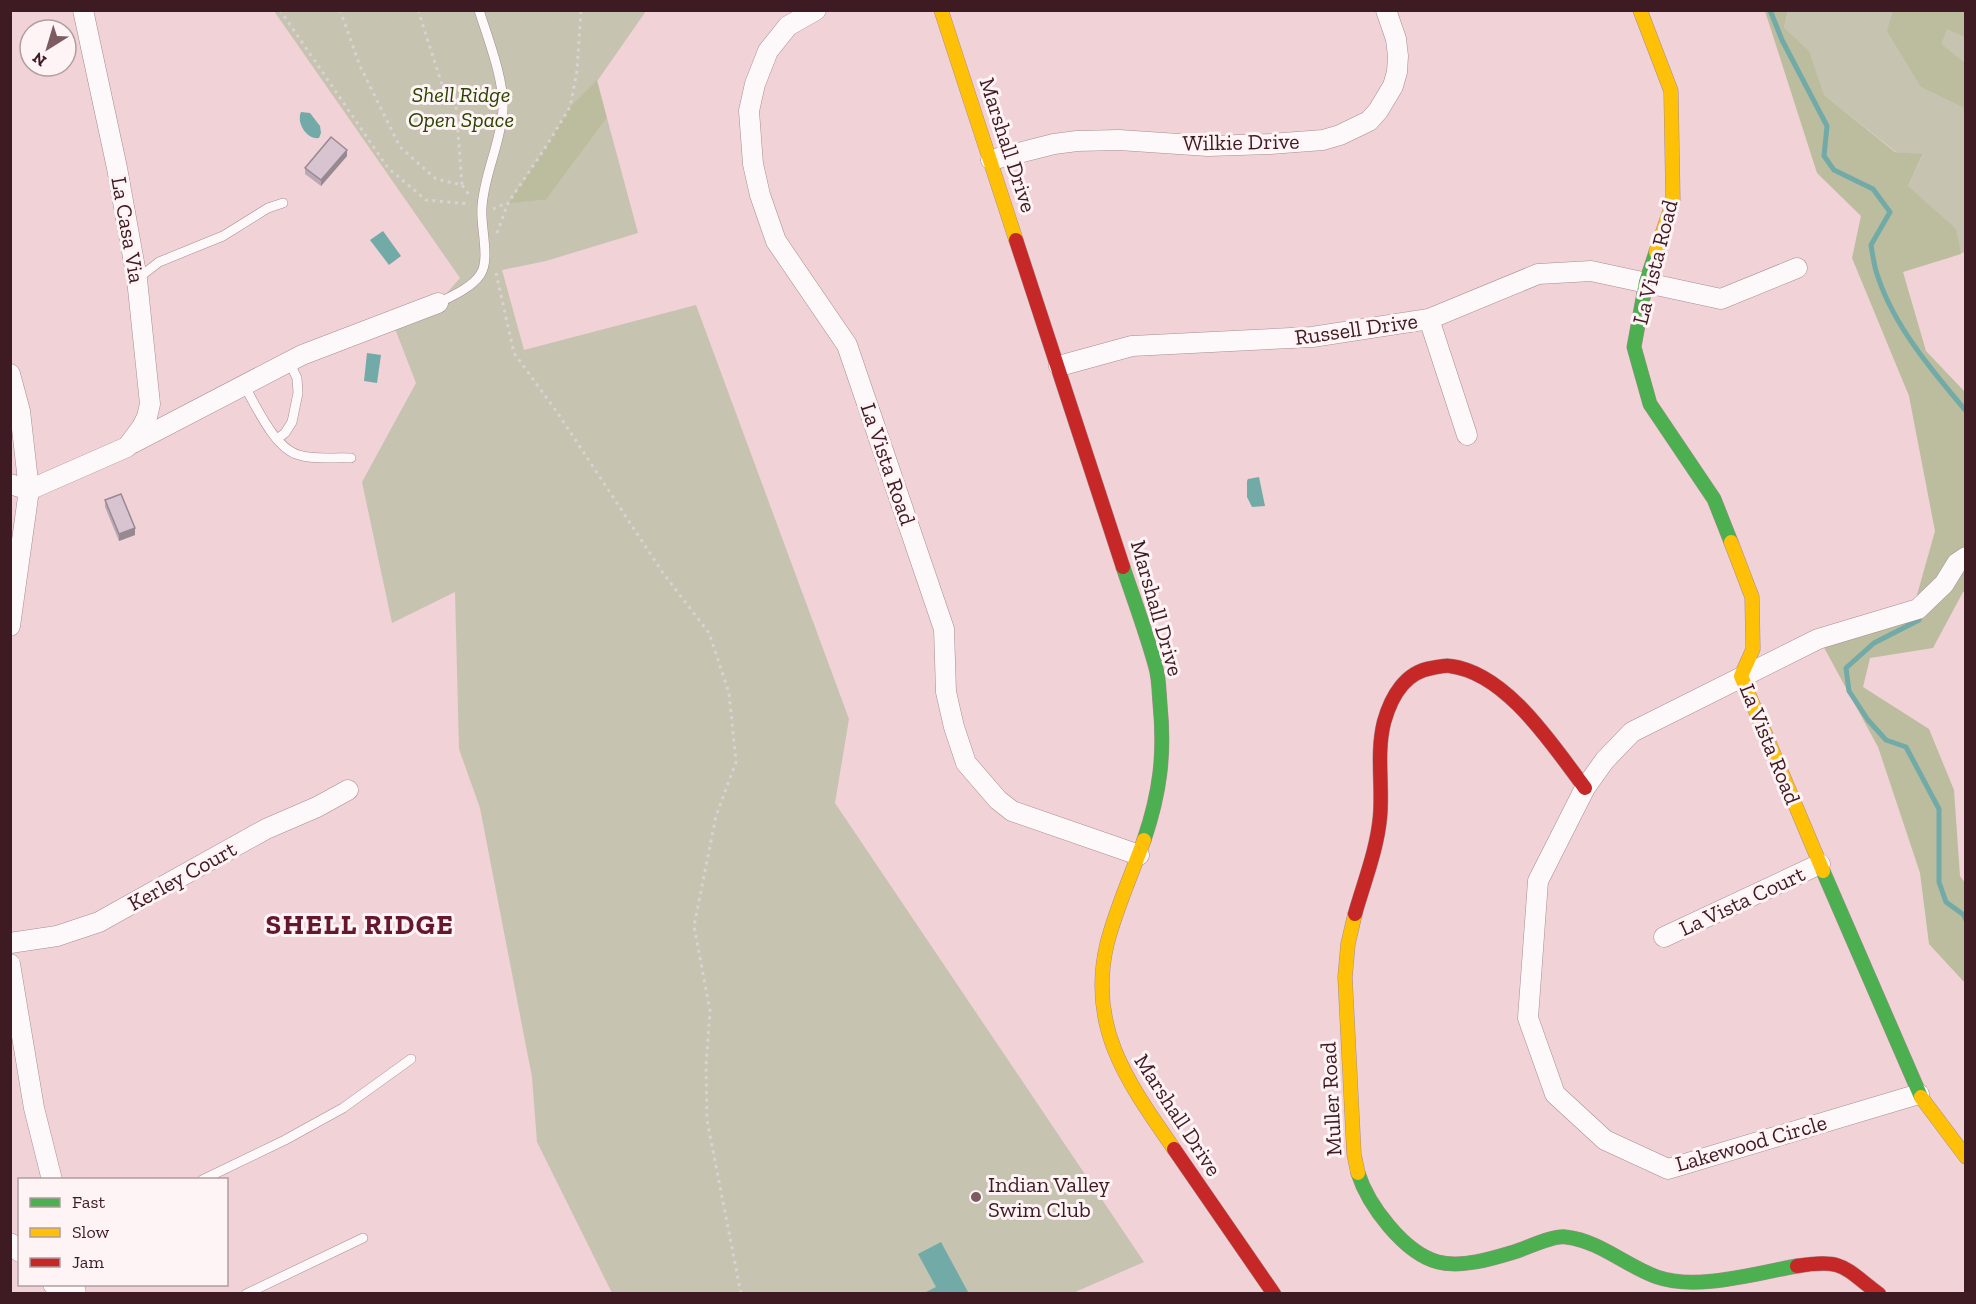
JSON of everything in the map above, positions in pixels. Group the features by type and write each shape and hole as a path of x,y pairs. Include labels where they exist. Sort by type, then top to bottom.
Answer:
{"street":[{"name":"La Casa Via","path":"83,10 117,168 137,279 150,404 142,427 127,447"},
{"name":"La Vista Road","path":"816,10 788,26 768,51 755,84 749,111 753,164 760,195 776,241 848,345 944,629 946,692 966,763 998,800 1012,811 1139,855"},
{"name":"Marshall Drive","path":"941,10 1156,669 1161,704 1160,784 1151,820 1105,952 1102,995 1106,1022 1122,1072 1135,1093 1274,1293"},
{"name":"Wilkie Drive","path":"991,160 1054,144 1077,141 1119,140 1208,146 1323,140 1340,135 1369,121 1378,111 1392,86 1397,72 1398,56 1396,39 1386,10"},
{"name":"La Vista Road","path":"1640,10 1671,91 1673,202 1646,282 1634,347 1650,404 1714,499 1752,597 1753,649 1741,676 1919,1094 1965,1157"},
{"name":"Russell Drive","path":"1059,366 1132,346 1312,337 1429,319 1538,274 1592,271 1721,299 1797,268"},
{"path":"20,487 127,447 289,362 438,303"},
{"path":"1429,319 1467,435"},
{"path":"10,374 20,411 20,487 10,626"},
{"name":"Lakewood Circle","path":"1919,1094 1668,1169 1605,1140 1555,1094 1528,1018 1538,881 1585,788 1605,760 1632,732 1818,639 1918,609 1944,584 1957,563 1965,557"},
{"name":"Muller Road","path":"1585,788 1521,707 1478,674 1459,666 1441,664 1408,677 1393,696 1384,722 1379,755 1378,831 1354,913 1346,961 1354,1154 1358,1178 1372,1206 1406,1243 1437,1262 1471,1263 1563,1236 1575,1237 1653,1275 1671,1281 1692,1282 1810,1264 1837,1264 1879,1293"},
{"name":"Kerley Court","path":"10,943 57,936 99,922 266,829 317,807 348,790"},
{"name":"La Vista Court","path":"1664,937 1820,864"},
{"path":"10,964 34,1108 52,1178"}],"lane":[{"path":"438,303 470,285 481,274 485,258 478,206 495,152 503,109 497,71 479,10"},
{"path":"137,279 159,262 223,236 268,208 284,203"},
{"path":"277,439 285,433 292,422 298,393 297,378 289,362"},
{"path":"244,385 284,448 301,456 351,458"},
{"path":"204,1178 285,1140 343,1108 411,1059"},
{"path":"246,1293 363,1238"}],"path":[{"path":"280,10 388,168 426,200 494,209 508,203"},
{"path":"340,10 360,66 400,147 436,179 462,184"},
{"path":"418,10 443,88 456,106 462,184 478,206"},
{"path":"495,239 508,203 548,145 570,106 577,71 580,10"},
{"path":"496,262 496,274 514,354 620,506 663,573 709,633 729,693 736,762 716,816 694,926 710,1011 706,1066 707,1120 741,1293"}],"green space":[{"name":"Shell Ridge Open Space","path":"274,11 646,11 513,202 546,200 607,118 638,233 546,261 502,270 524,350 696,305 849,719 835,803 1144,1262 1073,1293 612,1293 537,1142 532,1077 480,808 459,749 455,592 392,623 362,482 416,383 392,321 438,303 460,278"},
{"path":"1765,11 1788,11 1784,28 1809,51 1824,95 1895,152 1923,154 1908,186 1956,229 1961,254 1903,272 1926,351 1965,392 1965,591 1933,648 1870,658 1863,687 1929,729 1954,790 1960,876 1965,883 1965,983 1929,944 1920,873 1878,747 1821,642 1915,602 1935,531 1909,396 1852,258 1861,216 1817,173"},
{"path":"1788,11 1965,11 1965,252 1945,259 1908,186 1923,155 1896,152 1782,62 1784,28"},
{"path":"1893,11 1965,11 1965,37 1947,29 1941,44 1965,63 1965,108 1921,87 1887,31"},
{"path":"597,80 607,118 546,200 509,203 570,107"}],"water":[{"path":"301,112 310,113 320,126 319,138 307,134 301,126"},
{"path":"383,231 401,256 389,265 370,240"},
{"path":"367,353 381,355 377,383 364,381"},
{"path":"1259,477 1265,506 1252,507 1247,497 1247,481"},
{"path":"941,1242 968,1292 924,1293 936,1287 918,1254"}],"building":[{"path":"331,137 347,150 321,180 305,168"},
{"path":"121,494 135,528 119,534 105,500"}],"waterway":[{"path":"1770,10 1782,40 1827,126 1824,156 1834,170 1873,189 1890,212 1871,245 1885,295 1904,331 1966,411"},
{"path":"1919,620 1874,643 1846,668 1849,691 1868,720 1886,740 1906,747 1939,809 1939,882 1946,902 1964,915 1966,920"}],"traffic: fast":[{"path":"1656,252 1646,282 1634,347 1650,404 1714,499 1731,542"},
{"path":"1123,567 1145,630 1159,686 1162,740 1160,773 1154,806 1144,840"},
{"path":"1823,871 1921,1097"},
{"path":"1358,1173 1379,1213 1400,1238 1425,1257 1447,1264 1476,1262 1505,1255 1547,1240 1566,1237 1590,1243 1646,1272 1673,1281 1708,1282 1797,1266"}],"traffic: slow":[{"path":"941,10 1016,240"},
{"path":"1640,10 1671,91 1673,202 1656,252"},
{"path":"1731,542 1752,597 1753,649 1741,676 1823,871"},
{"path":"1144,840 1119,904 1107,944 1102,974 1103,1002 1116,1054 1142,1101 1174,1149"},
{"path":"1355,914 1348,944 1345,977 1354,1154 1358,1173"},
{"path":"1921,1097 1966,1157"}],"traffic: jam":[{"path":"1016,240 1123,567"},
{"path":"1355,914 1378,829 1381,805 1380,746 1384,722 1400,687 1422,670 1448,666 1471,672 1491,682 1527,714 1585,788"},
{"path":"1174,1149 1274,1294"},
{"path":"1797,1266 1834,1264 1850,1272 1879,1294"}],"place":[{"name":"Indian Valley Swim Club","path":"976,1197"}],"district":[{"name":"SHELL RIDGE","path":"360,924"}]}
